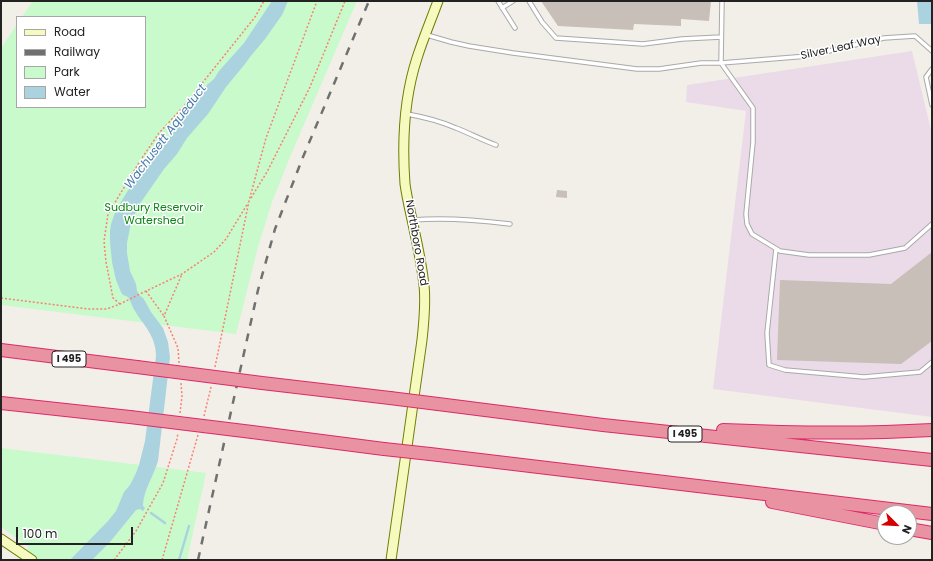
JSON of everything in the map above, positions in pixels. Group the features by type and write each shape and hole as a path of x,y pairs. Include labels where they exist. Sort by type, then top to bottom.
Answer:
{"highway":[{"name":"I 495","path":"1,350 603,425 932,460"},
{"path":"1,403 932,514"},
{"path":"603,425 800,433 865,433 932,430"},
{"path":"672,483 877,522"},
{"path":"917,531 932,534"}],"main road":[{"name":"Northboro Road","path":"391,560 422,340 424,316 424,284 419,253 407,200 404,168 404,137 412,74 438,1"},
{"path":"1,539 32,560"}],"lane":[{"path":"498,1 515,28"},
{"path":"502,8 513,1"},
{"path":"529,1 542,22 556,38 643,44 682,39 721,37"},
{"path":"722,1 721,63 753,108 753,142 746,214 747,224 752,234 780,251 808,255 869,254 905,248 932,224"},
{"name":"Silver Leaf Way","path":"426,34 469,46 637,69 659,69 701,63 721,63 808,56 884,38 915,36 932,51"},
{"path":"932,69 926,76 932,105"},
{"path":"406,114 432,119 496,145"},
{"path":"412,220 429,218 510,224"},
{"path":"776,249 766,333 769,365 785,370 864,377 920,372 932,362"}],"path":[{"path":"120,304 113,298 106,262 104,241 108,214 159,133 184,106 255,17 264,1"},
{"path":"249,201 266,138 317,1"},
{"path":"1,298 88,309 107,309 182,274 214,252 226,239 268,172 310,87 345,1"},
{"path":"145,291 164,316"}],"shaded area":[{"path":"912,51 932,134 932,417 713,389 746,111 686,102 687,85"}],"green space":[{"name":"Sudbury Reservoir Watershed","path":"33,1 357,1 272,202 258,247 236,334 1,305 1,48 16,26 16,108 146,108 146,16 23,16"},
{"path":"1,448 206,473 187,560 17,560 29,547 1,527"}],"water":[{"path":"272,1 288,1 282,15 265,39 226,87 208,114 187,138 177,154 164,169 139,205 131,223 127,243 130,271 136,284 137,291 163,328 168,342 170,357 158,461 143,500 143,506 145,508 143,511 140,509 136,510 110,542 92,560 70,560 116,511 124,492 130,485 136,473 145,441 156,356 152,337 128,297 123,295 121,292 116,280 112,262 110,231 116,210 139,175 185,118 207,85 214,79 219,71 244,43"},
{"path":"917,1 932,1 932,24 919,24"}],"building":[{"path":"541,1 711,1 709,21 681,19 681,26 634,24 633,30 558,26"},
{"path":"557,190 567,191 567,198 556,197"},
{"path":"932,252 932,341 901,364 777,360 780,280 891,284"}],"waterway":[{"path":"151,513 165,523"},
{"path":"179,560 189,526"}],"railway":[{"path":"198,560 258,290 275,229 303,157 369,1"}],"water label":[{"name":"Wachusett Aqueduct","path":"166,137"}]}
